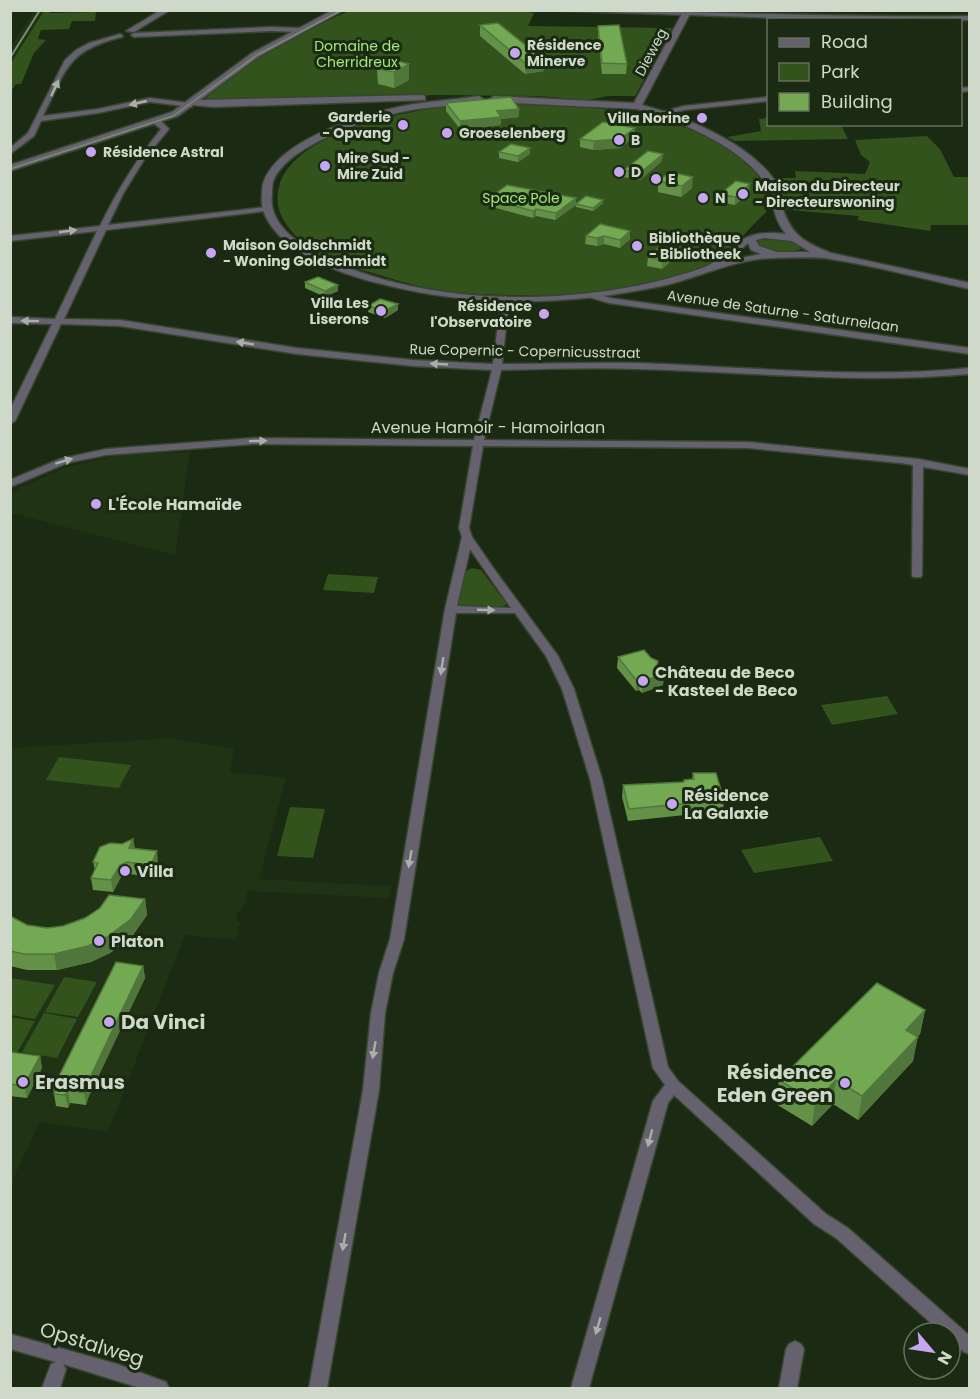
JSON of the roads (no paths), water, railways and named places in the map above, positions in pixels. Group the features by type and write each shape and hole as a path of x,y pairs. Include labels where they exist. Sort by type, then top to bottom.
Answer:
{"street":[{"path":"133,33 129,31 167,10"},
{"path":"12,166 156,122 187,106 237,67 296,32 340,10"},
{"path":"548,10 858,18"},
{"name":"Dieweg","path":"637,106 688,12"},
{"path":"10,152 31,134 70,57 89,45 120,36 119,32 279,29 296,32"},
{"path":"40,118 88,113 150,100 187,106 195,110 214,104 418,103 479,99 637,106 662,113 723,140 751,161 769,180 770,218 752,238"},
{"path":"662,113 684,108 767,99"},
{"path":"418,103 364,120 307,143 289,156 271,177 265,196 266,209 272,220 290,240 338,266 416,290 445,295 505,299 592,295 673,281 717,265 806,251 969,286"},
{"path":"10,421 103,226 142,157 165,129 156,122"},
{"path":"10,239 103,226 266,209"},
{"path":"770,218 781,222 806,251"},
{"path":"717,265 744,241 752,238 775,234 795,238"},
{"path":"752,238 755,248 776,255"},
{"name":"Avenue de Saturne - Saturnelaan","path":"592,295 609,300 969,351"},
{"path":"318,1389 371,1090 371,1066 389,957 396,939 452,609 466,562 464,528 479,443 497,367 505,299"},
{"name":"Rue Copernic - Copernicusstraat","path":"10,320 120,323 309,352 413,363 497,367 636,366 838,376 917,376 969,371"},
{"name":"Avenue Hamoir - Hamoirlaan","path":"10,484 64,460 143,447 254,441 748,445 918,462 969,472"},
{"path":"917,575 918,462"},
{"path":"466,537 552,656 568,689 596,778 661,1068 673,1085 820,1218 842,1233 969,1347"},
{"path":"466,562 488,568"},
{"path":"452,609 511,611 519,609"},
{"path":"580,1389 661,1101 673,1085"},
{"name":"Opstalweg","path":"10,1341 117,1372 160,1389"},
{"path":"788,1389 795,1349"},
{"path":"51,1389 57,1369"}],"tram line":[{"path":"10,169 173,116 257,55 342,10"}],"railway":[{"path":"10,58 40,10"}],"place":[{"name":"Résidence Minerve","path":"515,53"},
{"name":"Villa Norine","path":"702,118"},
{"name":"Garderie - Opvang","path":"403,125"},
{"name":"Groeselenberg","path":"447,133"},
{"name":"B","path":"619,140"},
{"name":"Résidence Astral","path":"91,152"},
{"name":"Mire Sud - Mire Zuid","path":"325,166"},
{"name":"D","path":"619,172"},
{"name":"E","path":"656,179"},
{"name":"Maison du Directeur - Directeurswoning","path":"743,194"},
{"name":"N","path":"703,198"},
{"name":"Bibliothèque - Bibliotheek","path":"637,246"},
{"name":"Maison Goldschmidt - Woning Goldschmidt","path":"211,253"},
{"name":"Villa Les Liserons","path":"381,311"},
{"name":"Résidence l'Observatoire","path":"544,314"},
{"name":"L'École Hamaïde","path":"96,504"},
{"name":"Château de Beco - Kasteel de Beco","path":"643,681"},
{"name":"Résidence La Galaxie","path":"672,804"},
{"name":"Villa","path":"125,871"},
{"name":"Platon","path":"99,941"},
{"name":"Da Vinci","path":"109,1022"},
{"name":"Erasmus","path":"23,1082"},
{"name":"Résidence Eden Green","path":"845,1083"}],"park label":[{"name":"Domaine de Cherridreux","path":"357,54"},
{"name":"Space Pole","path":"521,198"}]}
